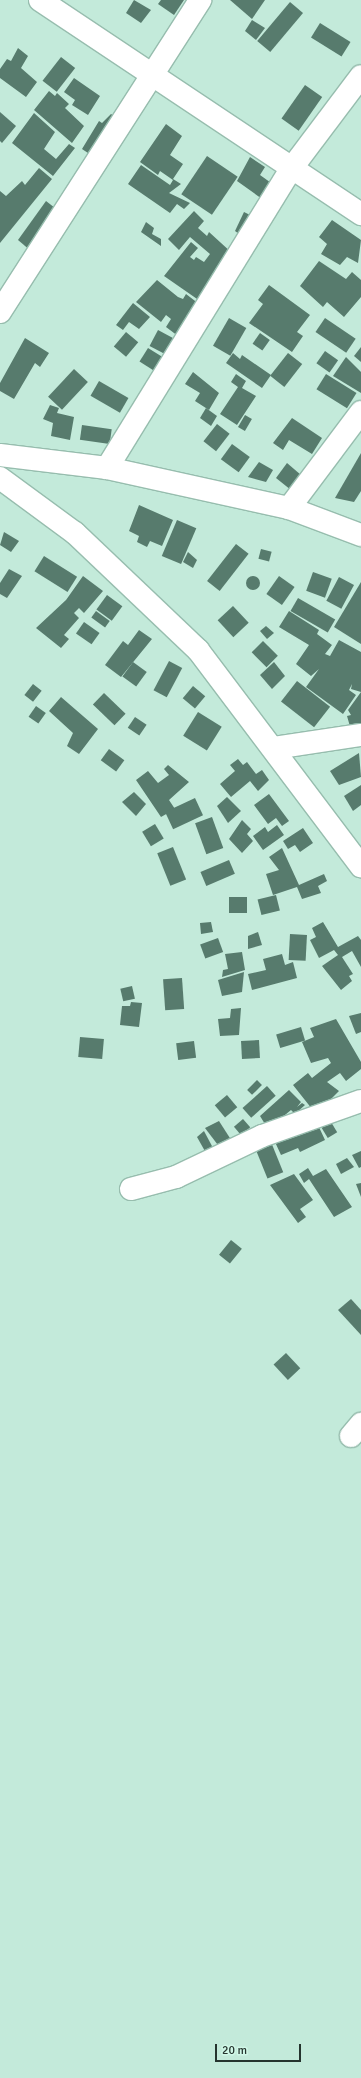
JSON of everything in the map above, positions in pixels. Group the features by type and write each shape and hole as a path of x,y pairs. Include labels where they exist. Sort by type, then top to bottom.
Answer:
{"street":[{"path":"40,0 151,76 361,214"},
{"path":"0,312 200,0"},
{"path":"107,468 292,169 361,76"},
{"path":"289,508 361,412"},
{"path":"0,455 107,468 289,508 361,535"},
{"path":"0,478 75,533 198,650 274,748 361,866"},
{"path":"274,748 361,735"},
{"path":"130,1189 176,1177 262,1136 361,1100"}],"building":[{"path":"134,0 151,10 141,23 126,13"},
{"path":"161,0 184,0 174,15 158,4"},
{"path":"230,0 265,0 252,19"},
{"path":"290,2 303,13 270,52 257,41"},
{"path":"252,20 265,28 256,40 245,31"},
{"path":"320,23 351,42 342,56 311,37"},
{"path":"18,48 28,56 21,68 37,82 26,97 0,78 0,69 7,59 11,61"},
{"path":"61,57 75,68 57,92 43,81"},
{"path":"74,78 100,96 88,115 72,105 75,100 64,92"},
{"path":"305,85 322,97 299,131 281,119"},
{"path":"49,91 55,96 57,93 69,104 65,108 84,126 72,143 34,110"},
{"path":"0,112 16,126 2,143 0,141"},
{"path":"34,113 55,132 44,149 56,159 69,144 75,148 53,176 12,143"},
{"path":"111,114 120,120 97,159 82,149 99,121 102,123"},
{"path":"166,124 182,136 170,155 183,164 173,179 181,184 169,193 190,203 184,209 177,204 170,213 128,184 141,165 170,185 173,180 160,171 158,175 140,162"},
{"path":"207,156 238,177 212,215 181,194"},
{"path":"250,157 265,167 260,175 274,185 265,201 237,181"},
{"path":"39,168 52,179 0,243 0,191 6,196 22,181 25,185"},
{"path":"46,201 55,208 31,251 18,240"},
{"path":"194,211 204,221 198,228 207,236 209,232 232,253 200,301 164,276 191,242 198,248 190,257 194,260 196,257 204,262 210,254 190,237 179,250 168,239"},
{"path":"244,212 254,217 242,236 235,231"},
{"path":"332,220 361,240 358,263 347,257 340,265 321,254 327,244 319,237"},
{"path":"146,222 154,228 152,234 161,239 161,246 141,232"},
{"path":"319,261 346,279 352,272 361,280 361,297 344,317 327,302 323,307 300,286"},
{"path":"157,280 178,297 183,299 186,294 199,304 178,336 166,327 171,319 166,315 161,322 136,302"},
{"path":"269,285 310,315 297,332 303,336 292,352 249,323 263,304 258,300"},
{"path":"133,303 150,317 139,329 129,322 123,330 116,325"},
{"path":"229,318 246,328 230,356 213,346"},
{"path":"325,318 356,339 346,353 315,332"},
{"path":"158,330 175,339 166,355 150,346"},
{"path":"126,332 138,342 126,357 114,347"},
{"path":"260,333 270,340 262,351 253,344"},
{"path":"25,338 49,353 40,367 35,363 14,399 0,391 0,383"},
{"path":"361,347 361,362 354,356"},
{"path":"148,348 164,358 156,372 140,362"},
{"path":"325,351 338,360 330,372 316,363"},
{"path":"233,353 240,359 242,355 271,375 262,388 226,363"},
{"path":"288,353 302,364 284,387 270,376"},
{"path":"346,357 361,372 361,393 333,376"},
{"path":"74,369 88,382 62,410 48,397"},
{"path":"193,372 219,393 209,410 195,401 200,393 185,384"},
{"path":"236,374 246,381 242,388 256,396 237,425 220,414 238,387 231,382"},
{"path":"326,374 357,393 347,408 316,389"},
{"path":"99,381 128,398 120,413 90,396"},
{"path":"50,405 59,408 57,413 74,417 70,440 51,436 53,423 43,419"},
{"path":"206,408 217,416 211,426 200,418"},
{"path":"245,415 252,419 245,431 238,427"},
{"path":"292,418 322,438 312,454 289,440 283,450 273,443"},
{"path":"217,424 230,434 216,451 203,441"},
{"path":"82,425 112,429 110,444 80,440"},
{"path":"232,444 250,457 239,472 221,459"},
{"path":"361,453 361,491 354,502 335,498"},
{"path":"259,462 273,470 266,482 248,477"},
{"path":"287,463 301,475 291,490 276,478"},
{"path":"139,505 173,520 162,546 150,541 147,547 137,542 139,536 129,531"},
{"path":"177,520 196,528 181,564 162,556"},
{"path":"4,532 19,541 11,552 0,545"},
{"path":"236,544 249,554 220,591 207,581"},
{"path":"261,549 272,552 269,562 258,559"},
{"path":"188,552 197,560 193,568 183,562"},
{"path":"44,556 77,577 68,592 34,571"},
{"path":"9,569 22,576 7,598 0,594 0,583"},
{"path":"313,572 332,579 325,598 306,591"},
{"path":"83,576 103,591 84,613 79,608 74,613 79,618 64,635 69,639 61,648 36,628 66,600"},
{"path":"253,576 258,578 260,583 258,588 253,590 248,588 246,583 248,578"},
{"path":"279,576 295,587 282,605 266,594"},
{"path":"339,577 354,585 341,609 326,601"},
{"path":"361,582 361,644 334,627"},
{"path":"107,595 122,606 112,621 96,610"},
{"path":"298,598 335,620 328,632 290,611"},
{"path":"233,606 249,623 233,637 218,620"},
{"path":"96,611 110,621 105,627 91,617"},
{"path":"289,611 319,630 317,634 332,645 325,654 330,656 339,640 361,652 361,692 351,689 352,684 349,690 356,695 343,714 306,687 319,669 311,676 296,664 309,645 279,627"},
{"path":"84,622 100,633 92,644 76,633"},
{"path":"266,626 274,633 267,639 260,631"},
{"path":"139,630 152,639 121,677 105,665 123,641 128,645"},
{"path":"263,641 278,656 267,667 252,652"},
{"path":"169,661 182,668 167,697 154,690"},
{"path":"133,662 147,672 136,687 122,677"},
{"path":"274,662 285,676 272,689 260,675"},
{"path":"297,681 330,707 314,727 281,701"},
{"path":"33,684 42,691 33,702 24,695"},
{"path":"193,686 205,696 195,709 183,698"},
{"path":"361,692 361,735 353,737 347,716 351,715 348,710"},
{"path":"104,693 126,714 114,725 93,705"},
{"path":"61,697 98,729 79,754 67,746 73,733 49,711"},
{"path":"36,706 46,713 38,724 29,717"},
{"path":"198,712 222,727 207,751 183,736"},
{"path":"135,717 147,725 139,736 128,728"},
{"path":"109,749 124,760 116,771 101,760"},
{"path":"359,753 361,777 339,785 330,771"},
{"path":"238,759 243,765 247,762 256,774 262,770 269,780 258,791 250,781 231,797 220,784 235,771 230,765"},
{"path":"168,765 189,782 169,800 175,809 161,817 136,780 148,771 158,783 169,775 164,769"},
{"path":"361,785 361,805 353,811 344,796"},
{"path":"134,792 146,804 136,816 122,802"},
{"path":"269,794 289,821 282,826 276,818 268,824 254,805"},
{"path":"227,797 241,811 228,823 217,806"},
{"path":"195,798 203,815 173,829 165,812"},
{"path":"212,817 223,848 206,854 195,823"},
{"path":"242,820 251,829 247,834 253,841 242,853 229,839"},
{"path":"155,824 164,839 151,846 142,832"},
{"path":"277,825 284,835 263,850 253,836 265,827 268,832"},
{"path":"303,828 313,843 300,852 295,845 288,849 283,841"},
{"path":"173,847 186,879 170,886 157,853"},
{"path":"282,848 299,885 324,874 327,881 318,886 321,893 302,899 297,887 273,895 266,874 279,870 269,857"},
{"path":"229,860 235,874 206,886 200,872"},
{"path":"276,895 280,911 261,915 258,900"},
{"path":"229,897 247,897 247,913 229,913"},
{"path":"211,922 213,932 201,934 200,923"},
{"path":"323,922 338,947 358,936 361,940 361,967 352,951 342,957 353,974 349,976 352,981 341,990 322,966 338,955 334,950 319,958 310,940 316,937 312,928"},
{"path":"258,932 262,945 248,949 248,936"},
{"path":"290,934 307,935 306,961 289,960"},
{"path":"218,938 223,952 205,959 200,944"},
{"path":"242,952 245,970 222,977 223,970 228,969 225,954"},
{"path":"282,954 285,965 293,962 297,978 252,990 248,974 266,970 263,959"},
{"path":"244,972 242,992 222,996 218,980"},
{"path":"182,978 184,1009 165,1010 163,979"},
{"path":"132,986 135,999 123,1001 120,989"},
{"path":"131,1002 142,1003 139,1027 120,1025 122,1006 130,1006"},
{"path":"241,1008 239,1035 220,1036 218,1019 230,1018 231,1009"},
{"path":"361,1013 361,1032 356,1034 349,1016"},
{"path":"336,1019 361,1062 361,1069 346,1081 340,1073 327,1082 339,1091 316,1114 293,1085 308,1073 312,1078 331,1063 328,1058 311,1063 302,1042 314,1037 310,1028"},
{"path":"301,1027 305,1040 280,1048 276,1035"},
{"path":"80,1037 104,1039 102,1059 78,1057"},
{"path":"259,1040 260,1058 242,1059 241,1041"},
{"path":"194,1041 196,1058 178,1060 176,1043"},
{"path":"257,1080 262,1085 252,1095 247,1090"},
{"path":"267,1086 276,1096 251,1118 242,1108"},
{"path":"289,1090 301,1102 297,1107 302,1103 305,1105 295,1114 291,1110 268,1129 260,1116"},
{"path":"227,1095 237,1107 225,1118 215,1105"},
{"path":"243,1119 250,1127 241,1135 234,1127"},
{"path":"219,1121 235,1146 224,1153 205,1128"},
{"path":"331,1122 337,1132 328,1138 322,1128"},
{"path":"318,1125 325,1140 300,1152 298,1148 281,1155 275,1142"},
{"path":"204,1131 213,1148 206,1153 197,1137"},
{"path":"269,1137 283,1172 267,1179 253,1143"},
{"path":"361,1151 361,1167 359,1168 352,1155"},
{"path":"347,1158 354,1167 341,1174 336,1164"},
{"path":"308,1168 313,1176 326,1169 352,1207 334,1217 309,1179 304,1183 299,1174"},
{"path":"294,1174 313,1200 300,1209 306,1217 298,1223 270,1185"},
{"path":"361,1183 361,1197 356,1184"},
{"path":"231,1240 242,1249 230,1264 219,1255"},
{"path":"351,1299 361,1310 361,1335 338,1310"},
{"path":"286,1353 300,1368 288,1380 274,1365"}]}
